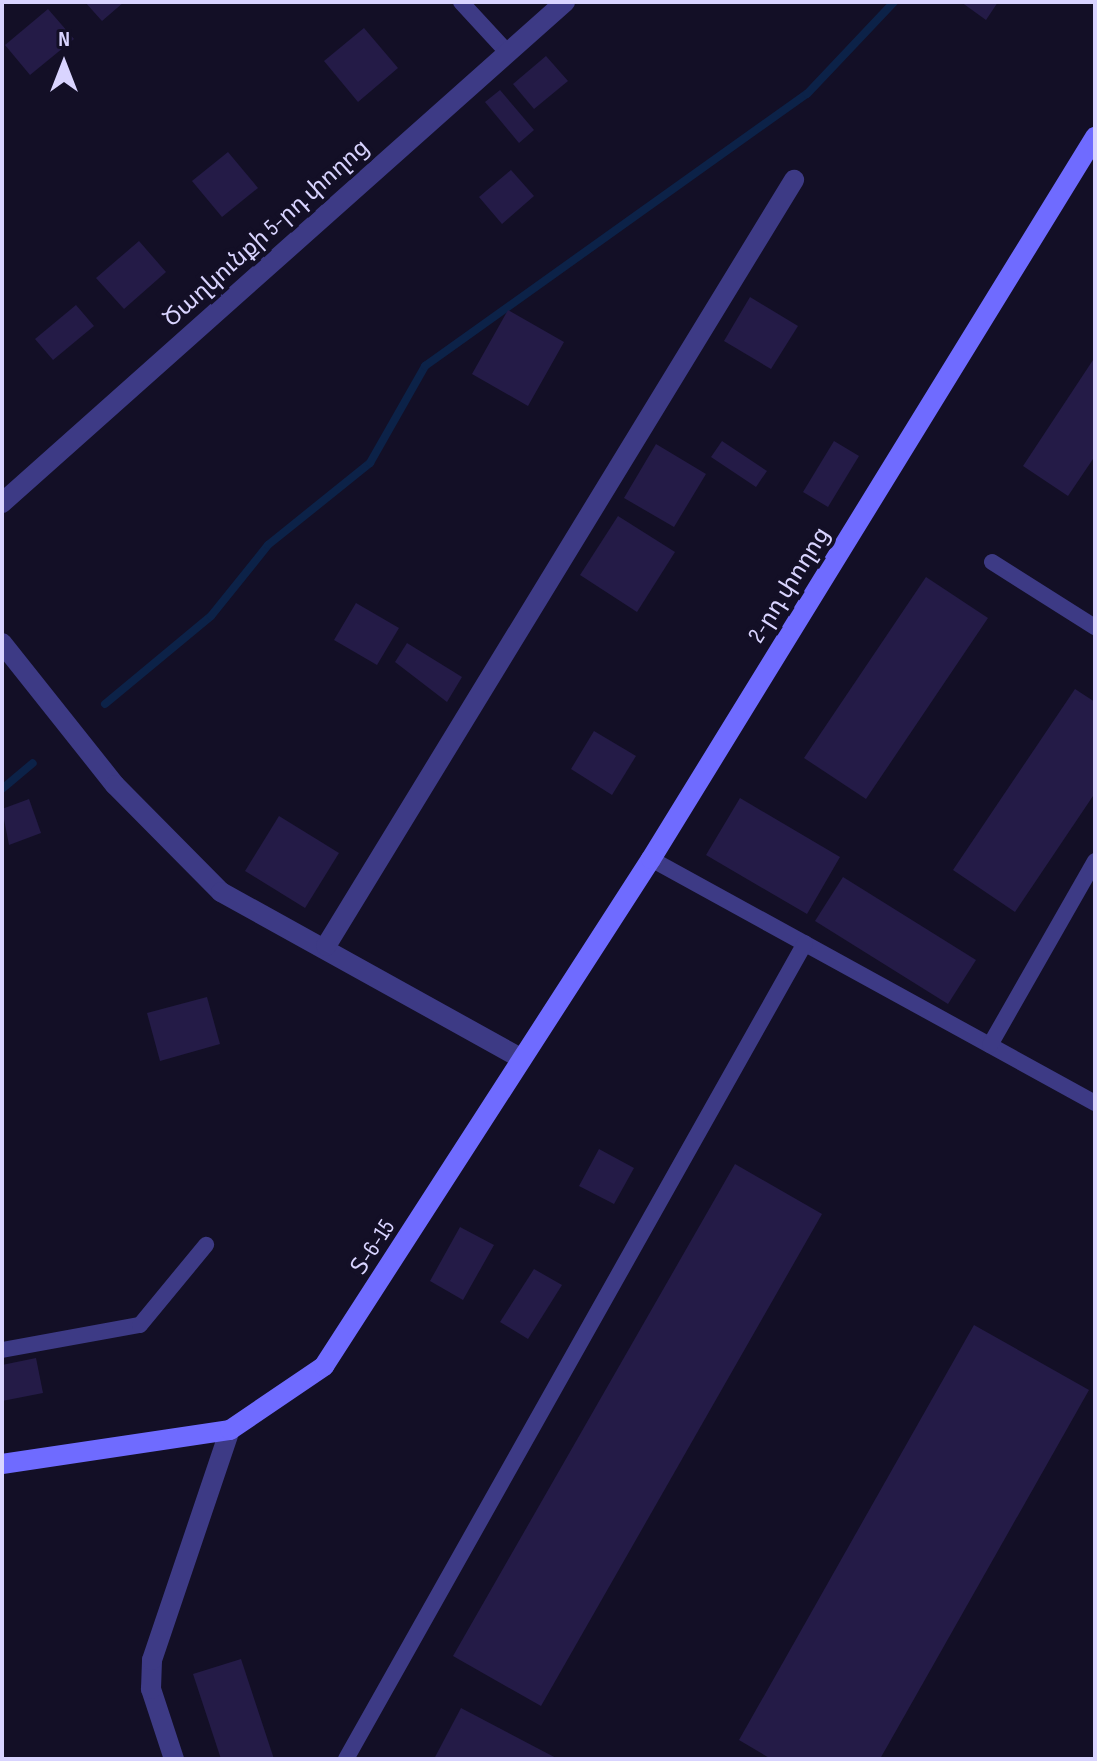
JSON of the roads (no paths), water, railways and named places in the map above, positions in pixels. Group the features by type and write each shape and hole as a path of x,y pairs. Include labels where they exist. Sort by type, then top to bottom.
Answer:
{"street":[{"name":"Ծաղկունքի 5-րդ փողոց","path":"2,503 565,2"},
{"name":"2-րդ փողոց","path":"522,1059 651,859 1095,137"},
{"path":"326,946 794,180"},
{"path":"2,643 115,785 221,892 326,946 522,1059"},
{"name":"Տ-6-15","path":"2,1464 230,1430 324,1366 522,1059"},
{"path":"174,1759 151,1689 152,1660 230,1430"}],"lane":[{"path":"461,2 508,53"},
{"path":"992,562 1095,627"},
{"path":"651,859 1095,1103"},
{"path":"990,1045 1095,861"},
{"path":"346,1759 805,943"},
{"path":"2,1350 140,1325 206,1245"}],"waterway":[{"path":"105,704 211,616 268,545 370,463 425,366 807,94 894,2"},
{"path":"2,789 33,763"}]}
